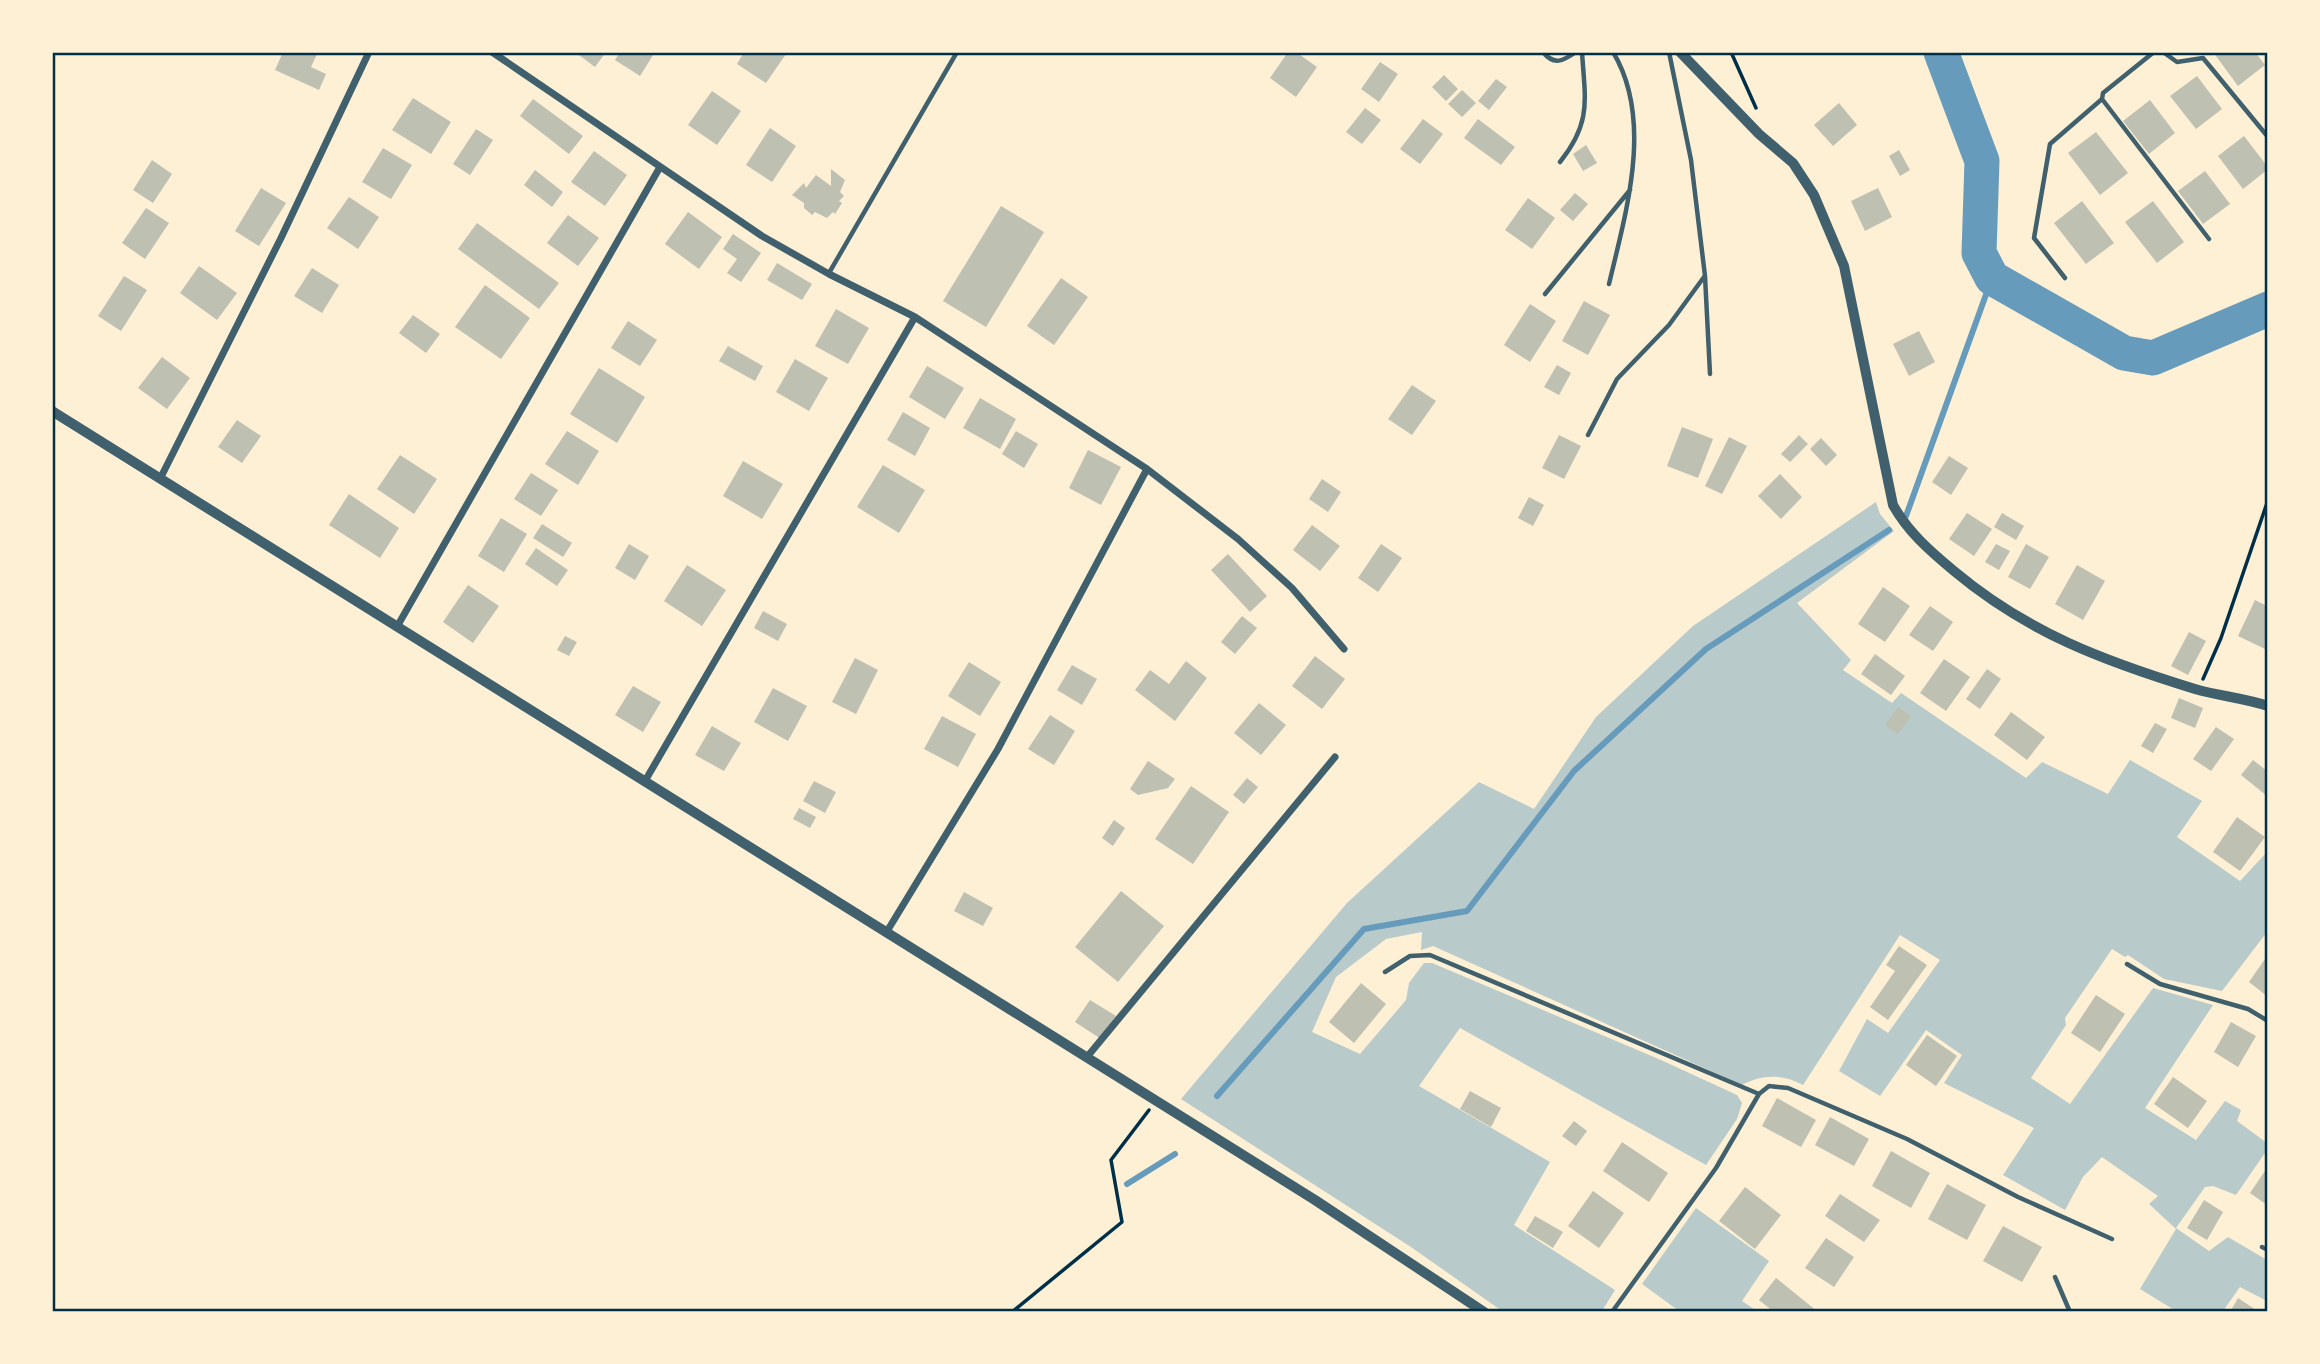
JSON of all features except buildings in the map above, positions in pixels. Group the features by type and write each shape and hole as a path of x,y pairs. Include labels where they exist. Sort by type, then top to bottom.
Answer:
{"street":[{"path":"161,477 281,238 369,52"},
{"path":"492,52 762,236 829,274 915,317 1147,469 1256,555 1292,588 1344,649"},
{"path":"1680,52 1759,134 1793,163 1814,195 1844,266 1893,505 1904,525 1988,600 2045,634 2110,661 2198,690 2267,706"},
{"path":"398,625 660,167"},
{"path":"645,781 915,317"},
{"path":"52,411 1315,1200 1483,1311"},
{"path":"886,933 998,749 1147,469"},
{"path":"1087,1057 1335,757"}],"lane":[{"path":"829,274 957,52"},
{"path":"1543,52 1551,61 1559,62 1576,52"},
{"path":"1560,162 1577,141 1584,126 1583,52"},
{"path":"1609,284 1633,186 1629,98 1625,73 1613,52"},
{"path":"1669,52 1691,160 1705,276 1710,374"},
{"path":"2065,278 2034,238 2050,144 2102,99 2103,93 2154,52"},
{"path":"2163,52 2177,62 2203,58 2267,137"},
{"path":"2102,99 2208,239"},
{"path":"1545,294 1633,186"},
{"path":"1588,435 1617,379 1670,326 1705,276"},
{"path":"1385,972 1410,956 1430,955 1759,1094"},
{"path":"2127,964 2160,984 2248,1009 2267,1021"},
{"path":"1612,1311 1716,1168 1759,1094 1769,1086 1788,1088 1907,1139 2018,1197 2112,1239"},
{"path":"2262,1247 2267,1250"},
{"path":"2055,1277 2070,1311"}],"path":[{"path":"1731,52 1756,108 1759,134"},
{"path":"2198,690 2221,638 2267,500"},
{"path":"1012,1311 1122,1222 1111,1160 1155,1102"}],"shaded area":[{"path":"1876,502 1880,514 1894,531 1797,603 1851,660 1843,670 1892,703 1901,693 2026,778 2042,762 2108,794 2130,760 2202,801 2177,837 2240,881 2267,852 2267,932 2222,991 2164,979 2128,955 2125,957 2112,949 2065,1018 2066,1025 2031,1078 2070,1104 2153,988 2213,1005 2145,1108 2196,1140 2225,1101 2241,1110 2237,1121 2267,1143 2267,1150 2236,1195 2213,1186 2205,1187 2176,1228 2209,1251 2228,1237 2267,1260 2267,1301 2240,1287 2223,1311 2176,1311 2140,1289 2176,1229 2149,1204 2158,1196 2102,1157 2083,1177 2065,1210 2003,1175 2034,1128 1944,1083 1962,1055 1926,1030 1880,1096 1839,1071 1867,1019 1888,1033 1940,960 1900,935 1803,1085 1772,1077 1742,1085 1433,946 1421,950 1422,932 1386,939 1336,977 1312,1032 1360,1054 1406,1000 1409,983 1424,963 1432,963 1737,1095 1742,1103 1737,1119 1706,1165 1460,1028 1419,1086 1550,1162 1514,1225 1615,1290 1602,1311 1502,1311 1411,1247 1181,1099 1347,903 1479,782 1534,809 1596,717 1693,626"},
{"path":"1696,1208 1769,1261 1742,1301 1757,1311 1679,1311 1642,1284"}],"waterway":[{"path":"1941,52 1982,161 1979,253 1992,278 2124,353 2153,358 2268,309"},
{"path":"1906,516 1992,278"},
{"path":"1217,1096 1364,929 1467,911 1574,771 1706,649 1889,530"},
{"path":"1127,1184 1175,1154"}]}
